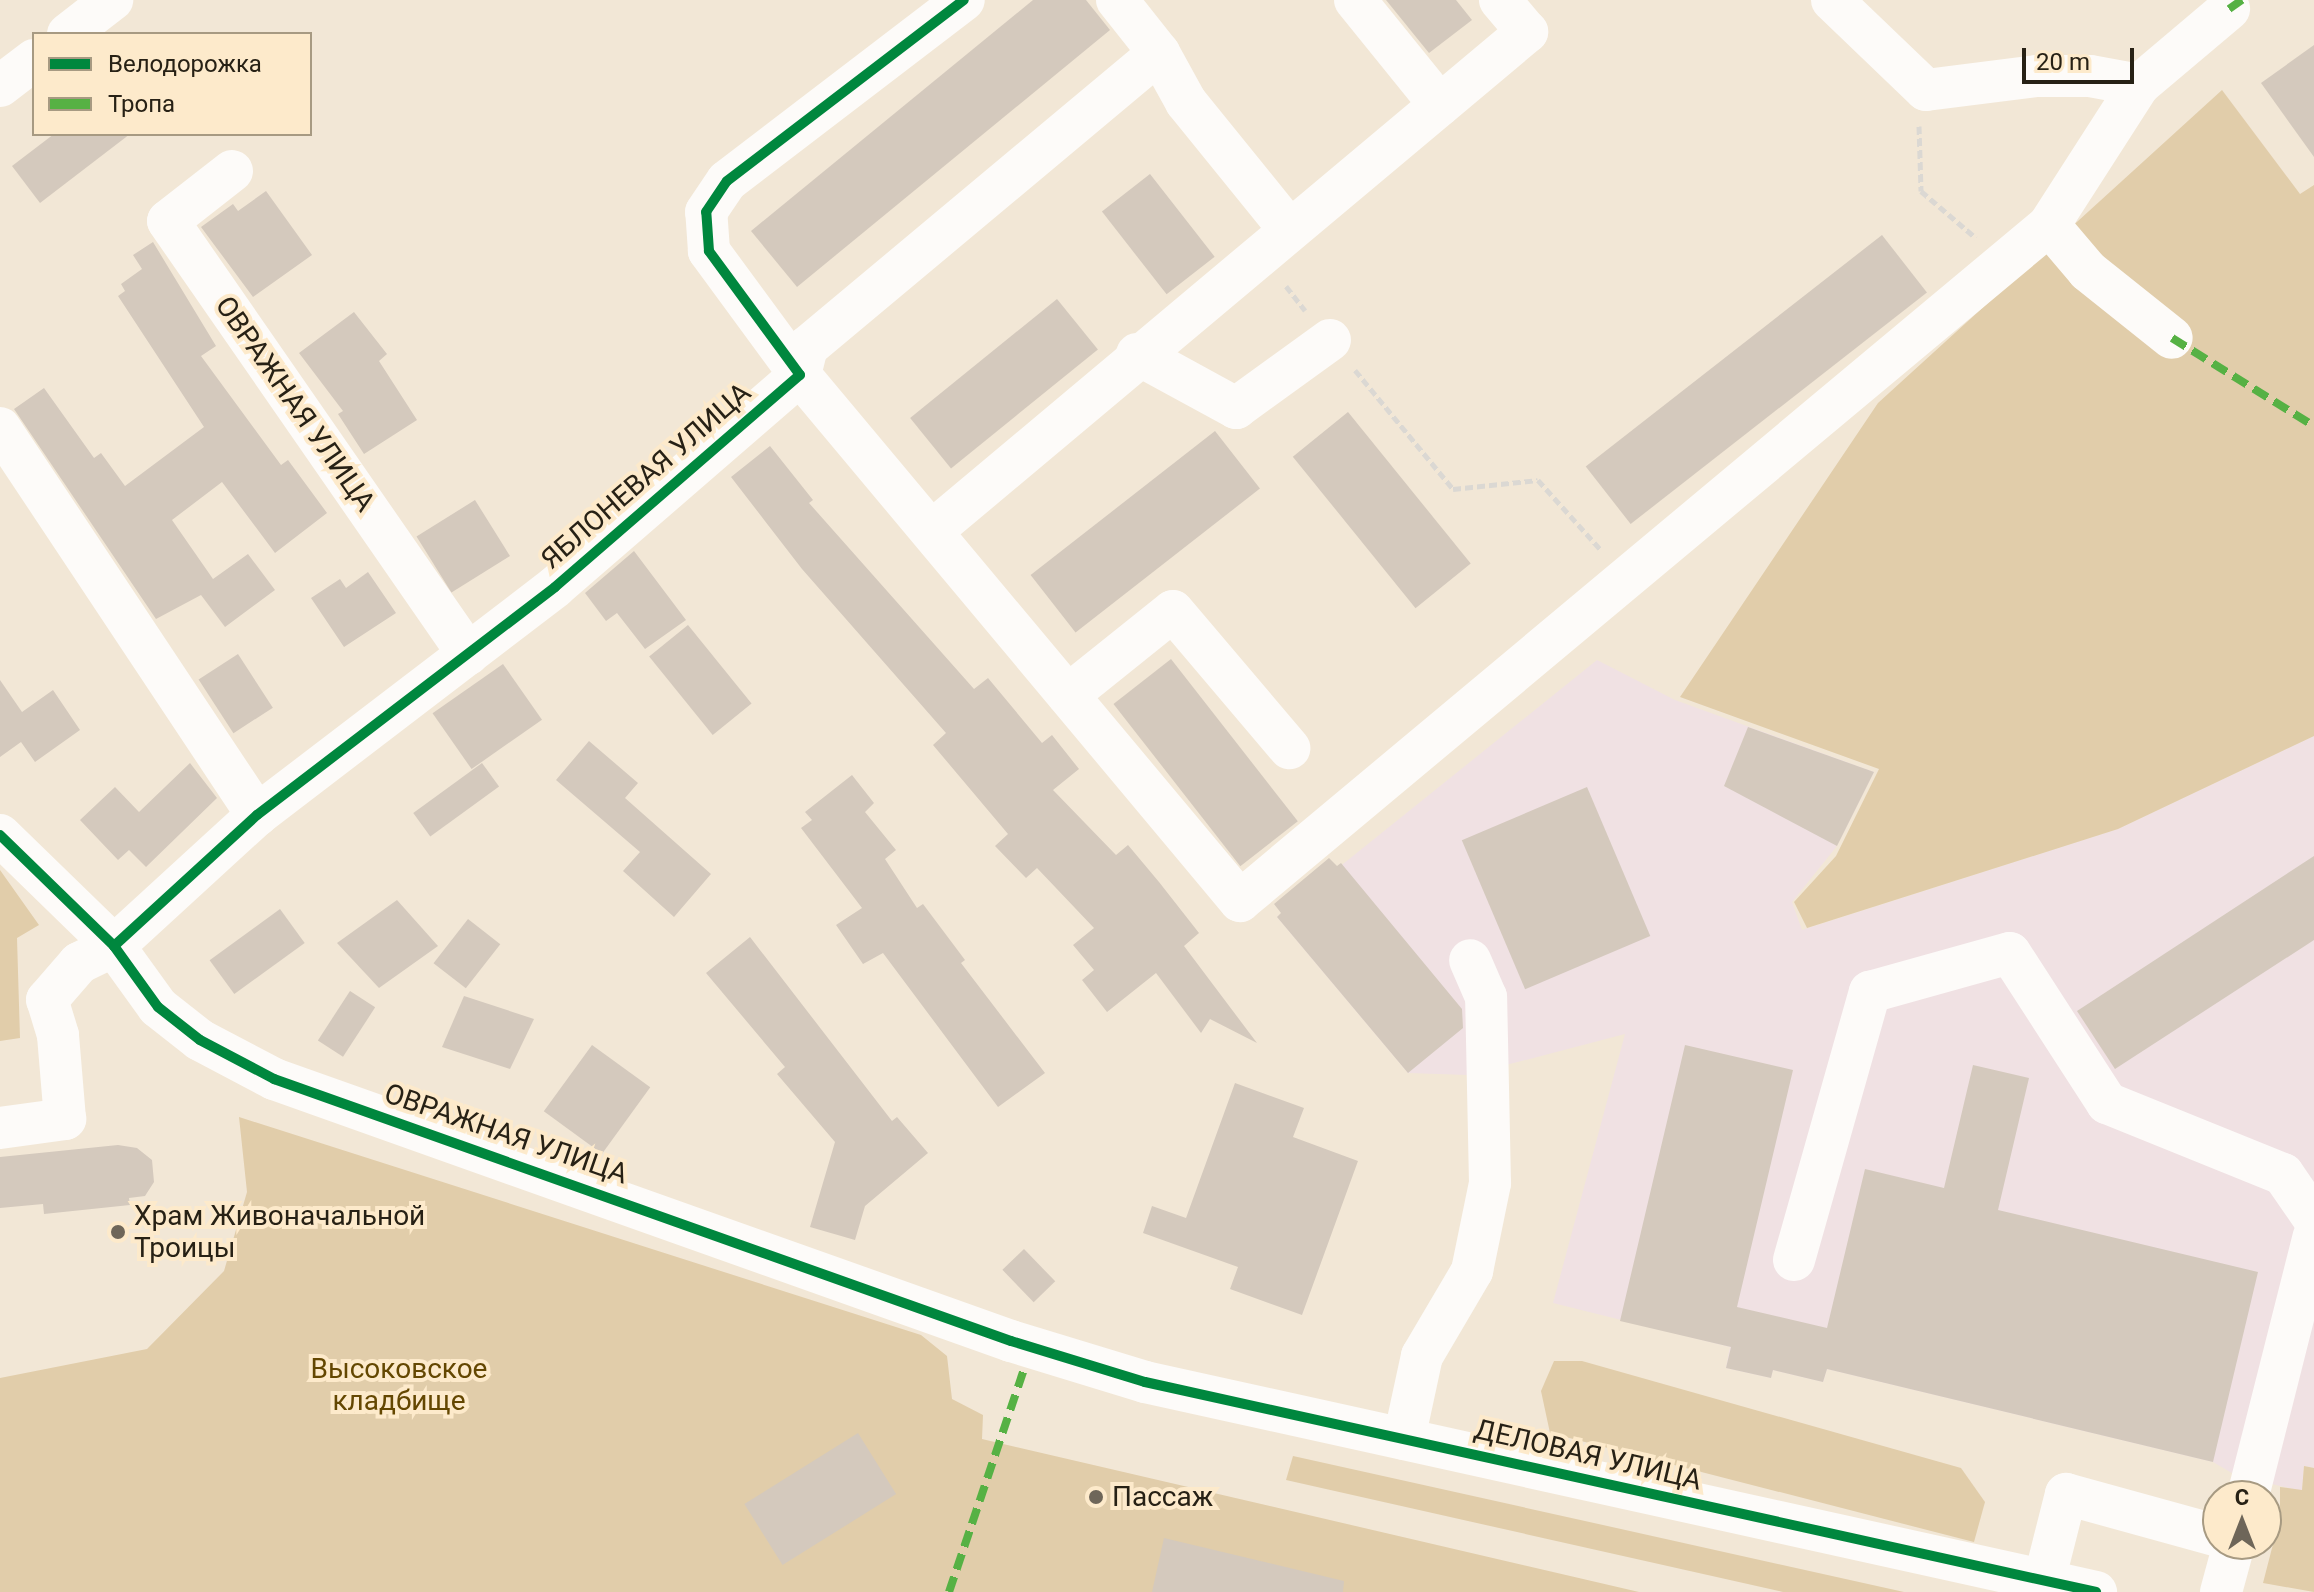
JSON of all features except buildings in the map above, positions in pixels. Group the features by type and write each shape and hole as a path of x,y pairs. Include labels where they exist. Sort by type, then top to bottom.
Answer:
{"street":[{"path":"71,32 112,0"},
{"path":"964,0 727,181 706,212 709,251 800,375 1240,901 2049,225 2139,85 2229,9"},
{"path":"1355,0 1440,105"},
{"path":"932,531 1137,354 1527,32 1500,0"},
{"path":"1832,0 1926,90 2037,76 2090,76 2139,85"},
{"path":"800,375 807,347 1144,19 1186,102 1273,241"},
{"path":"0,86 32,62"},
{"name":"ОВРАЖНАЯ УЛИЦА","path":"232,171 168,221 468,654"},
{"path":"2049,225 2088,271 2172,338"},
{"path":"1137,354 1236,408 1330,340"},
{"name":"ЯБЛОНЕВАЯ УЛИЦА","path":"0,1128 65,1119 58,1035 47,1000 79,963 114,946 257,815 555,587 800,375"},
{"path":"0,428 257,815"},
{"path":"1068,695 1173,611 1289,748"},
{"name":"ОВРАЖНАЯ УЛИЦА","path":"0,835 114,946 158,1007 200,1040 274,1079 1071,1361"},
{"path":"1794,1260 1870,992 2010,953 2107,1103 2283,1174 2314,1219"},
{"path":"1404,1439 1422,1356 1472,1271 1490,1183 1486,997 1470,960"},
{"path":"2252,1480 2314,1236"},
{"name":"ДЕЛОВАЯ УЛИЦА","path":"1071,1361 1404,1439 1966,1578 2044,1581 2096,1592"},
{"path":"2044,1581 2066,1494 2202,1532"},
{"path":"2221,1592 2230,1560"}],"path":[{"path":"1926,90 1916,142 1921,191 2003,261"},
{"path":"1273,241 1330,340 1453,489 1538,480 1625,577"}],"shaded area":[{"path":"1597,660 1675,700 1874,772 1837,846 1792,902 1802,930 2118,829 2314,736 2314,1468 2304,1466 2302,1491 2282,1486 2282,1480 2254,1480 2237,1476 2213,1462 1827,1369 1823,1382 1773,1370 1771,1378 1726,1368 1730,1347 1553,1303 1625,1034 1468,1075 1408,1073 1277,917"}],"green space":[{"path":"2222,90 2300,194 2314,185 2314,736 2118,829 1807,928 1794,902 1836,856 1879,769 1680,697 1878,403"},
{"path":"0,870 39,925 17,938 20,1038 0,1041"},
{"name":"Высоковское кладбище","path":"239,1117 921,1335 947,1356 952,1399 983,1415 982,1439 1639,1592 0,1592 0,1378 147,1349 224,1271 247,1192"},
{"path":"1554,1361 1582,1361 1961,1468 1985,1502 1974,1542 1550,1433 1541,1391"},
{"path":"1293,1456 1904,1592 1783,1592 1286,1480"},
{"path":"2304,1466 2314,1468 2314,1592 2263,1583 2269,1560 2282,1560 2282,1487 2302,1490"}],"marked path":[{"path":"2229,9 2242,0"},
{"path":"2172,338 2314,426"},
{"path":"949,1592 1024,1369"}],"cycle path":[{"path":"114,946 257,815 555,587 800,375 709,251 706,212 727,181 964,0"},
{"path":"0,835 114,946 158,1007 200,1040 274,1079 1011,1341 1145,1382 2096,1592"}],"place":[{"name":"Храм Живоначальной Троицы","path":"118,1232"},
{"name":"Пассаж","path":"1096,1497"}]}
